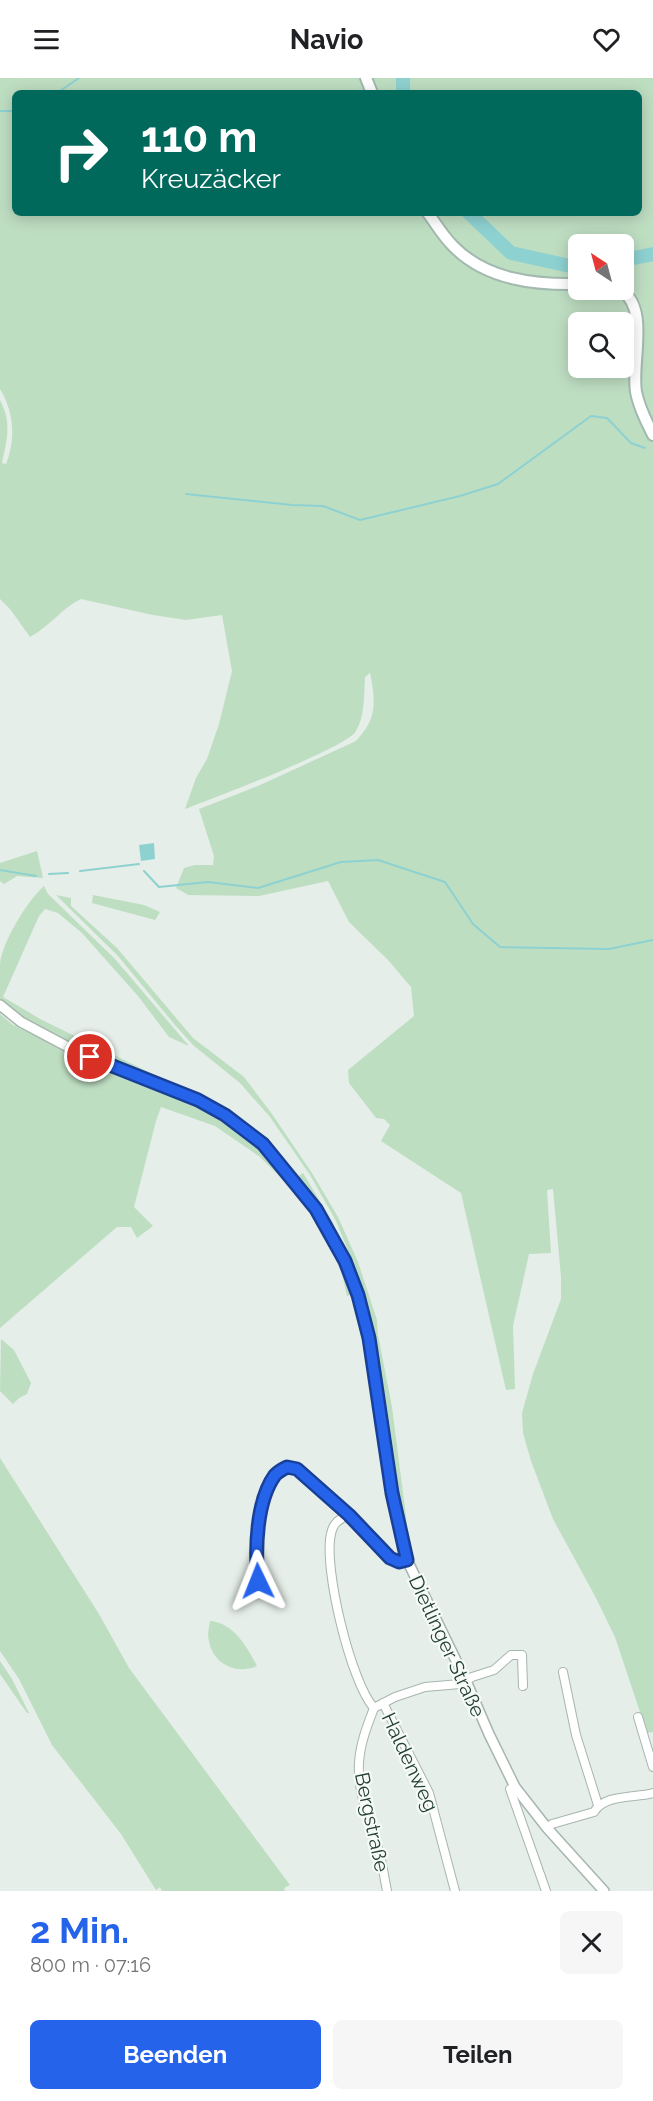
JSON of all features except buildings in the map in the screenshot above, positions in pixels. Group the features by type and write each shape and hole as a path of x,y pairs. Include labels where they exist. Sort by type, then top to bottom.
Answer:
{"main road":[{"path":"430,216 453,246 485,269 509,278 538,283 568,284"},
{"path":"630,300 636,314 636,390 643,415 653,435"}],"street":[{"name":"Dietlinger Straße","path":"0,1005 21,1023 68,1047 112,1067 198,1100 225,1115 263,1144 316,1209 345,1261 358,1295 369,1338 392,1493 407,1560 515,1787 547,1828 604,1891"},
{"path":"258,1581 256,1556 263,1502 276,1474 287,1467 297,1469 349,1515 390,1558 399,1562 407,1560"},
{"path":"349,1515 338,1520 333,1527 328,1558 345,1638 368,1701 374,1708 395,1697 425,1688 460,1684 494,1670 511,1655 522,1655 523,1686"},
{"path":"563,1672 576,1735 598,1805"},
{"name":"Haldenweg","path":"383,1703 429,1793 455,1891"},
{"name":"Bergstraße","path":"374,1708 365,1733 359,1760 359,1774 361,1791 378,1849 387,1891"},
{"path":"638,1717 653,1767"},
{"path":"515,1787 510,1789 546,1891"},
{"path":"547,1828 552,1824 594,1812 598,1805 617,1797 635,1798 653,1793"}],"green space":[{"path":"0,78 653,78 653,1732 647,1733 615,1637 553,1519 523,1433 522,1413 533,1374 561,1299 553,1189 547,1190 551,1253 529,1254 513,1326 515,1389 506,1390 461,1193 381,1141 390,1125 384,1119 376,1118 349,1083 348,1070 414,1016 411,987 388,960 349,922 328,881 259,896 188,895 176,888 184,868 195,865 213,865 214,856 199,809 258,786 356,741 368,725 373,710 370,673 365,677 364,705 359,725 347,739 305,761 185,809 196,778 207,759 219,724 232,671 222,615 186,620 81,599 30,637 0,599 0,400 7,424 7,439 2,463 6,464 12,435 8,407 0,389"},
{"path":"37,851 43,878 17,876 4,884 0,881 0,863"},
{"path":"44,886 48,894 115,959 189,1046 169,1037 138,996 82,933 58,913 45,909 39,916 3,997 42,1020 202,1098 117,1064 22,1020 0,1002 0,964 5,944 24,911"},
{"path":"56,895 71,898 71,906 117,948 193,1038 244,1077 312,1173 338,1217 358,1262 377,1320 392,1407 408,1532 421,1577 418,1578 412,1561 405,1531 374,1336 349,1253 336,1221 310,1175 270,1117 240,1083 193,1045 118,956"},
{"path":"93,895 144,905 160,912 155,920 92,903"},
{"path":"0,1014 13,1025 75,1055 200,1105 241,1130 283,1173 318,1221 343,1264 350,1279 353,1294 347,1296 341,1269 314,1219 291,1188 260,1157 215,1126 161,1107 134,1207 153,1226 137,1238 131,1227 117,1227 0,1328"},
{"path":"303,1173 333,1223 344,1250 342,1251 320,1208 297,1177"},
{"path":"1,1339 14,1350 31,1383 27,1394 13,1404 0,1391"},
{"path":"0,1458 99,1614 129,1668 290,1885 284,1888 285,1891 162,1891 160,1887 156,1890 121,1834 52,1745 19,1679 0,1651"},
{"path":"210,1621 233,1631 257,1666 241,1669 227,1666 220,1661 211,1649 209,1641"},
{"path":"0,1661 12,1679 29,1713 0,1674"}],"water":[{"path":"154,843 155,859 141,861 139,845"}],"waterway":[{"path":"61,90 79,78"},
{"path":"403,78 403,90"},
{"path":"0,111 12,111"},
{"path":"472,216 511,253 568,266"},
{"path":"634,258 653,254"},
{"path":"186,494 323,506 360,520 460,496 498,484 591,416 607,418 631,443 645,448"},
{"path":"144,871 159,887 208,882 258,888 341,862 378,860 445,882 473,924 500,947 609,949 653,940"},
{"path":"80,871 139,864"},
{"path":"0,870 36,876"},
{"path":"49,874 68,873"}],"route":[{"path":"90,1057 198,1100 225,1115 263,1144 316,1209 345,1261 358,1295 369,1338 392,1493 407,1560 399,1562 390,1558 349,1515 297,1469 287,1467 276,1474 263,1502 256,1556 258,1581"}]}
